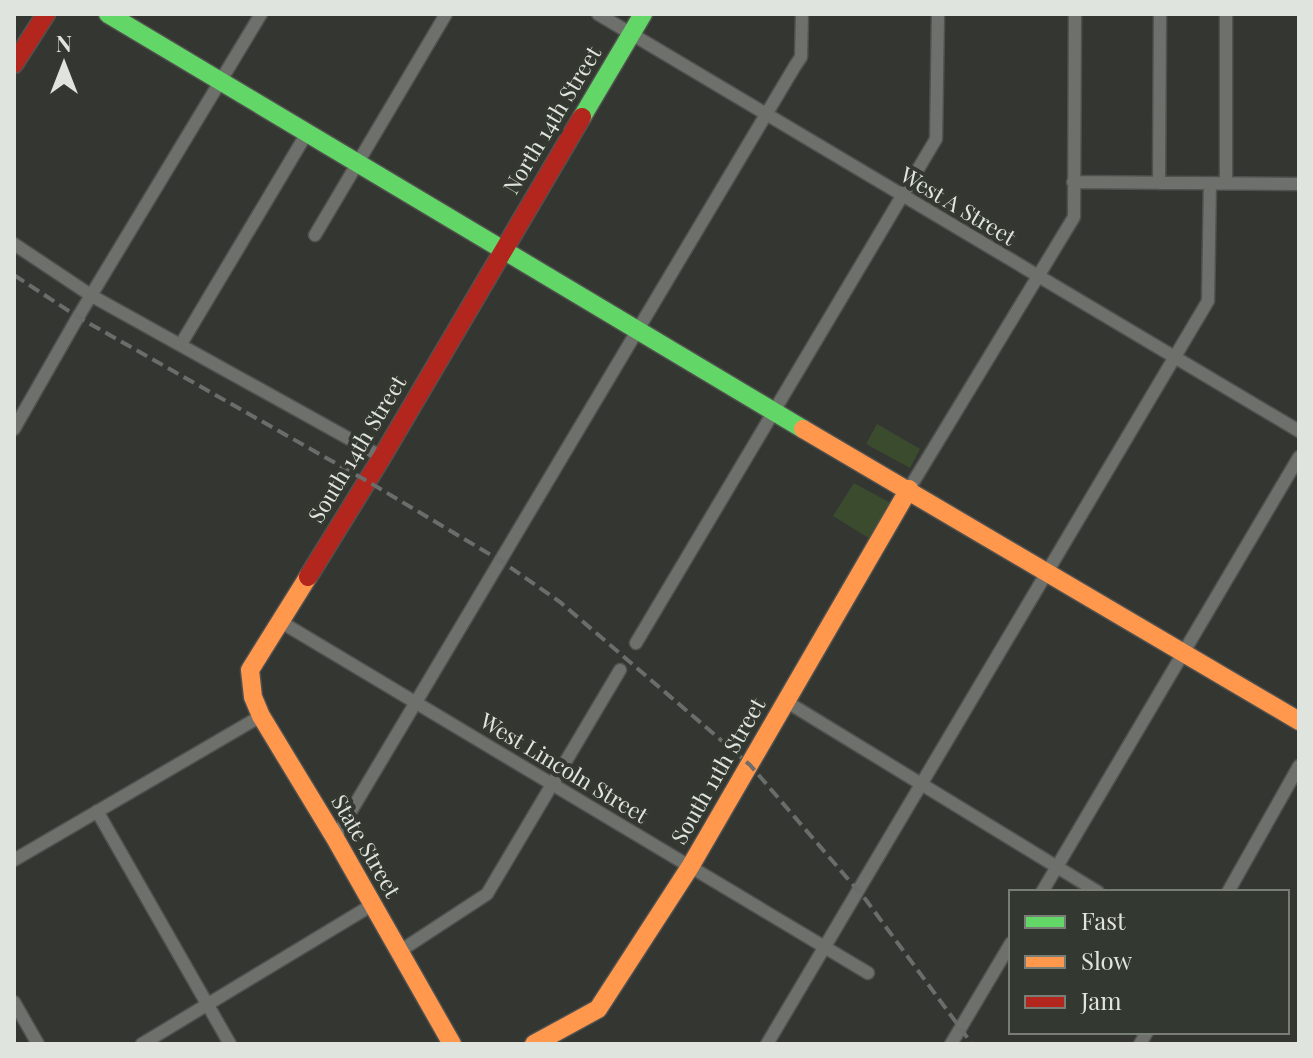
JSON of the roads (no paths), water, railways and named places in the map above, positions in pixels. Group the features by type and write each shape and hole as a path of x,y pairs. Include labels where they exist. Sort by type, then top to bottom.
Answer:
{"street":[{"path":"14,64 46,14"},
{"path":"108,14 638,332 1299,721"},
{"path":"14,429 261,14"},
{"path":"315,235 446,14"},
{"name":"West A Street","path":"598,14 1299,431"},
{"name":"North 14th Street","path":"503,251 643,14"},
{"path":"335,838 801,57 802,14"},
{"path":"636,643 936,139 938,14"},
{"path":"909,489 1074,217 1075,14"},
{"path":"1159,183 1160,14"},
{"path":"1226,14 1226,183"},
{"path":"181,344 307,133"},
{"path":"1073,182 1299,184"},
{"path":"767,1044 1208,301 1210,183"},
{"path":"14,244 92,296 382,457"},
{"name":"South 14th Street","path":"250,670 382,457 503,251"},
{"path":"1043,890 1299,457"},
{"name":"South 11th Street","path":"534,1044 598,1009 690,867 909,489"},
{"name":"West Lincoln Street","path":"281,622 868,973"},
{"name":"State Street","path":"250,670 253,697 261,716 335,838 452,1044"},
{"path":"400,951 487,894 620,670"},
{"path":"787,702 1095,890"},
{"path":"14,860 261,716"},
{"path":"1229,890 1299,766"},
{"path":"97,811 230,1044"},
{"path":"142,1044 372,905"},
{"path":"951,1044 1009,946"},
{"path":"14,1002 38,1044"}],"railway":[{"path":"14,275 78,317 501,561 560,602 750,765 866,900 972,1044"}]}
